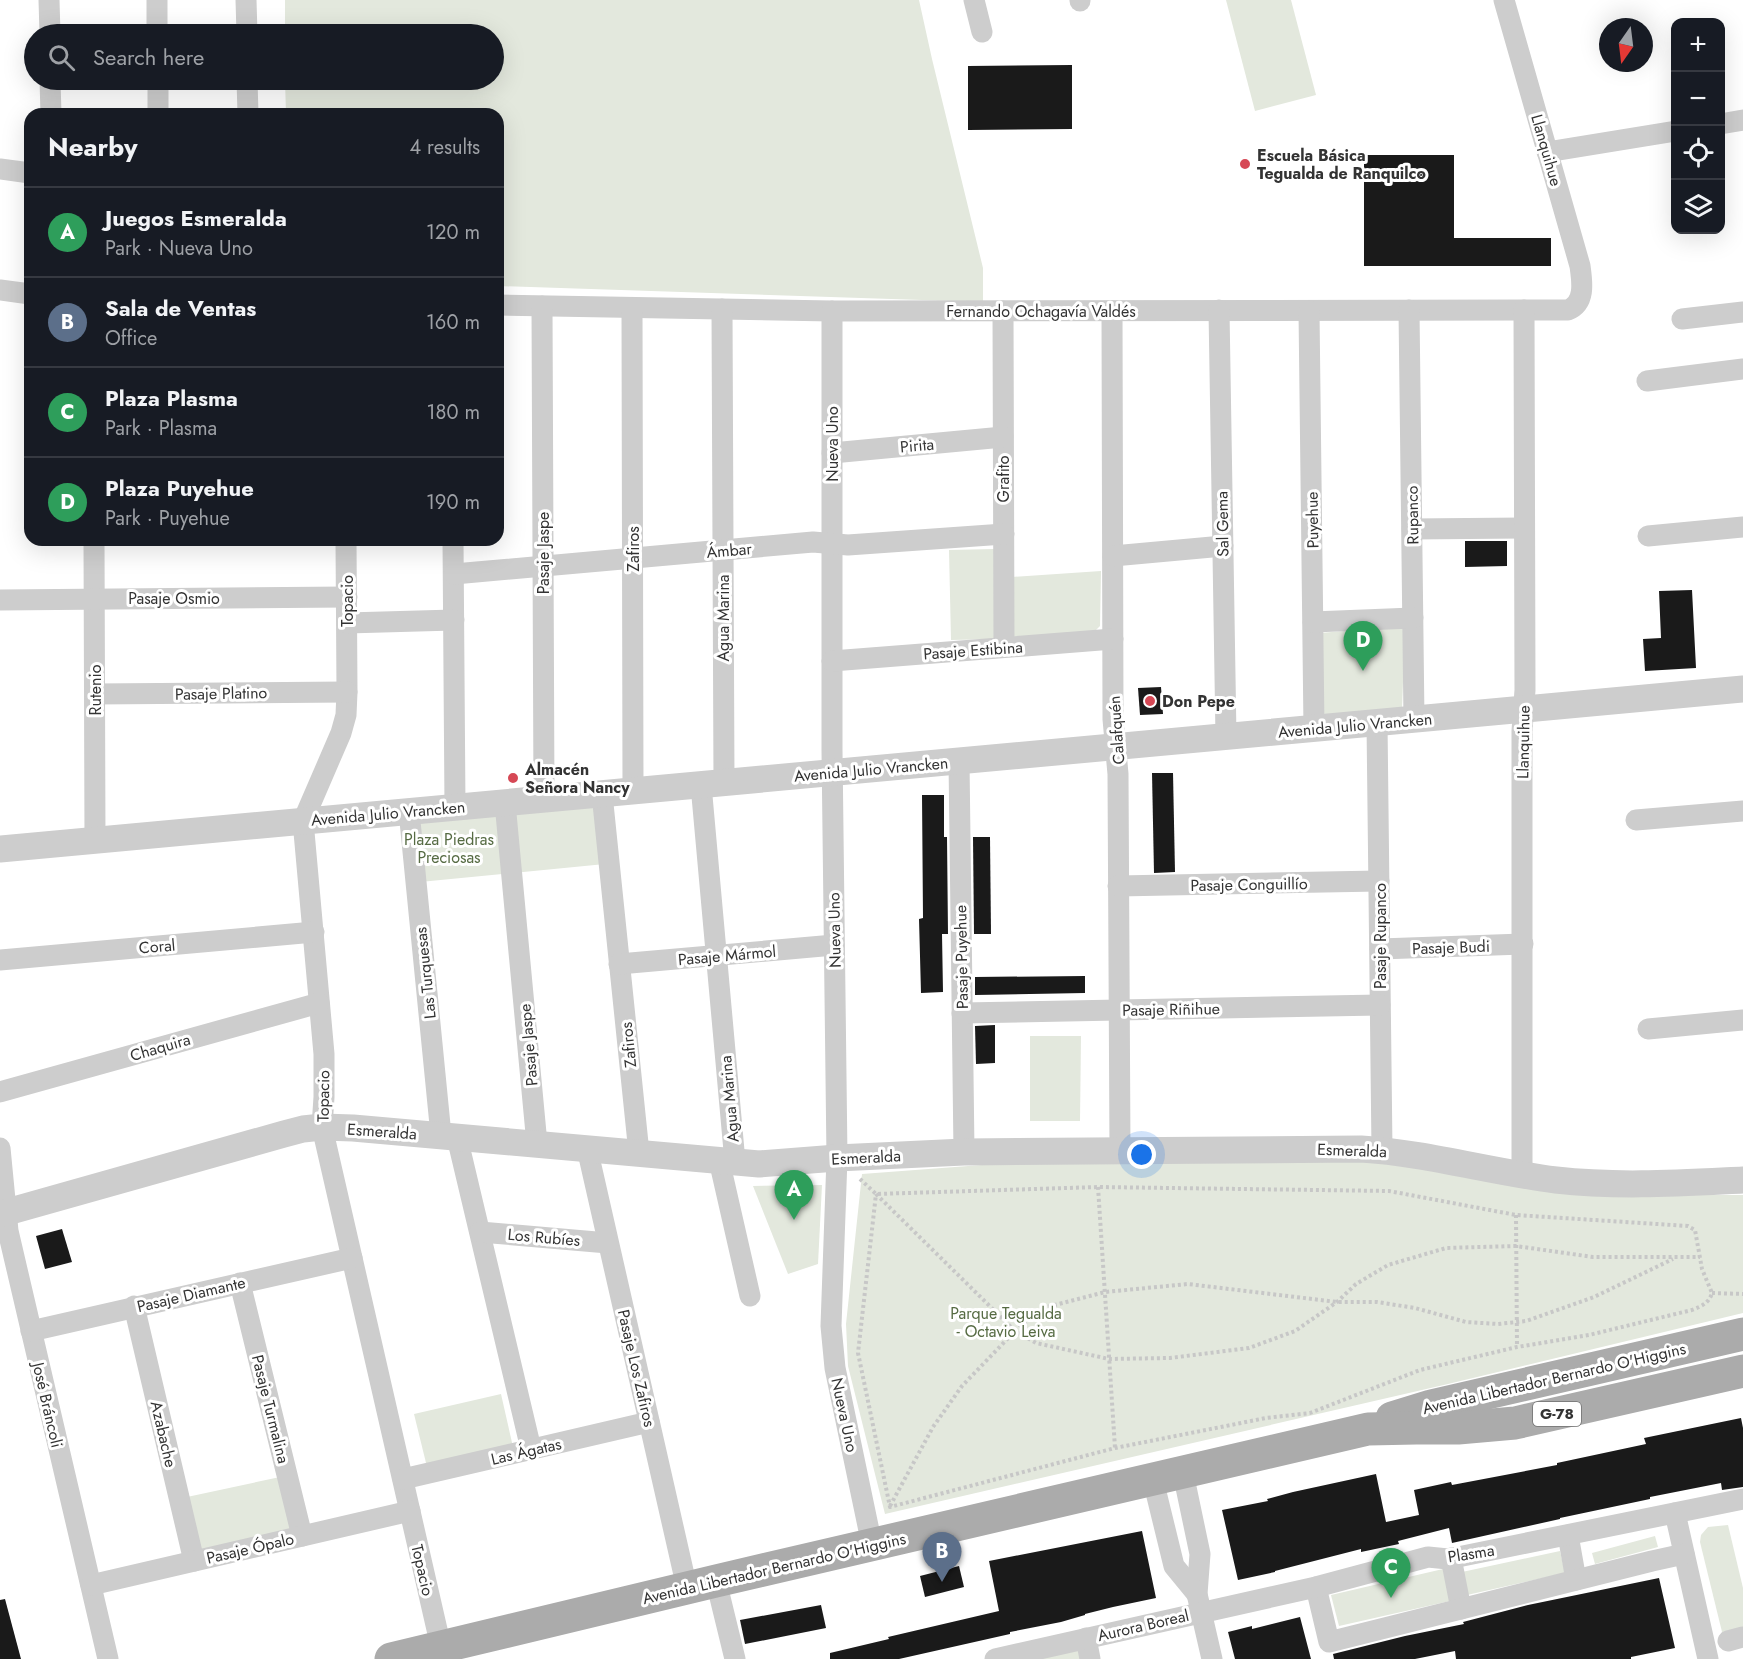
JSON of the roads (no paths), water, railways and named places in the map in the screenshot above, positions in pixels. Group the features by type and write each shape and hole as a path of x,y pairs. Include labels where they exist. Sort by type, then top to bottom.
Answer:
{"main road":[{"name":"Avenida Libertador Bernardo O'Higgins","path":"1368,1430 1397,1416 1431,1406 1743,1334"},
{"name":"Avenida Libertador Bernardo O'Higgins","path":"391,1659 1368,1430 1458,1428 1515,1423 1743,1371"}],"street":[{"path":"49,0 50,24"},
{"path":"157,0 157,24"},
{"path":"246,0 247,24"},
{"path":"974,0 982,32"},
{"name":"Llanquihue","path":"1504,0 1580,266 1582,279 1580,300"},
{"path":"50,90 51,108"},
{"path":"158,90 158,108"},
{"path":"248,90 248,108"},
{"path":"1725,123 1743,120"},
{"path":"1547,152 1671,132"},
{"path":"0,169 24,172"},
{"path":"0,290 24,293"},
{"name":"Fernando Ochagavía Valdés","path":"504,305 832,311 1568,310 1575,307 1580,300"},
{"name":"Pasaje Jaspe","path":"542,306 544,799"},
{"name":"Zafiros","path":"632,308 633,791"},
{"name":"Agua Marina","path":"722,309 723,550 712,784 716,956 727,1161 750,1296"},
{"name":"Sal Gema","path":"1219,310 1226,737"},
{"name":"Rupanco","path":"1409,310 1414,720"},
{"name":"Llanquihue","path":"1522,1175 1524,310"},
{"name":"Nueva Uno","path":"832,311 832,660 837,1158 831,1326 833,1353 872,1545"},
{"name":"Grafito","path":"1003,311 1004,647"},
{"name":"Calafquén","path":"1112,311 1113,727 1118,766 1120,1150"},
{"name":"Puyehue","path":"1309,311 1314,729"},
{"path":"1682,319 1743,312"},
{"path":"1647,381 1743,369"},
{"name":"Pirita","path":"832,453 1003,437"},
{"path":"1648,536 1743,527"},
{"path":"1412,529 1523,528"},
{"name":"Ámbar","path":"454,574 813,543 848,545 1004,534"},
{"name":"Rutenio","path":"94,546 95,840"},
{"name":"Topacio","path":"346,546 346,715 341,733 303,821 324,1068 322,1127 441,1647"},
{"path":"453,546 455,807"},
{"path":"1113,556 1223,546"},
{"name":"Pasaje Osmio","path":"0,600 347,597"},
{"path":"1313,622 1413,618"},
{"path":"347,623 454,620"},
{"name":"Pasaje Estibina","path":"832,660 1113,639"},
{"name":"Avenida Julio Vrancken","path":"0,849 1743,689"},
{"name":"Pasaje Platino","path":"95,694 347,692"},
{"name":"Pasaje Rupanco","path":"1377,723 1382,1150"},
{"name":"Pasaje Puyehue","path":"959,761 964,1152"},
{"name":"Zafiros","path":"602,794 639,1153"},
{"name":"Pasaje Jaspe","path":"505,803 537,1144"},
{"path":"1636,820 1743,811"},
{"name":"Las Turquesas","path":"409,812 449,1136 480,1232 531,1449"},
{"name":"Pasaje Conguillío","path":"1119,886 1379,881"},
{"name":"Coral","path":"0,960 314,932"},
{"name":"Pasaje Budi","path":"1380,949 1523,944"},
{"name":"Pasaje Mármol","path":"619,964 834,945"},
{"name":"Chaquira","path":"0,1092 319,1003"},
{"name":"Pasaje Riñihue","path":"962,1013 1380,1005"},
{"path":"1648,1029 1743,1020"},
{"name":"Esmeralda","path":"3,1213 284,1134 322,1127 727,1161 777,1163 964,1152 1382,1150 1554,1180 1652,1185 1743,1180"},
{"name":"Pasaje Los Zafiros","path":"587,1148 649,1422 701,1585 735,1659"},
{"name":"José Bráncoli","path":"0,1159 3,1213 108,1659"},
{"name":"Los Rubíes","path":"480,1232 608,1243"},
{"name":"Pasaje Diamante","path":"31,1331 352,1258"},
{"name":"Pasaje Turmalina","path":"240,1283 302,1536"},
{"name":"Azabache","path":"134,1306 194,1561"},
{"name":"Las Ágatas","path":"403,1479 649,1422"},
{"path":"1168,1476 1174,1566 1199,1603"},
{"path":"1168,1476 1200,1554 1199,1603 1212,1659"},
{"name":"Plasma","path":"1199,1603 1316,1587 1428,1557 1451,1558 1743,1499"},
{"name":"Pasaje Ópalo","path":"91,1584 410,1511"},
{"path":"1675,1513 1708,1659"},
{"path":"1568,1534 1576,1580"},
{"path":"1316,1587 1329,1642 1684,1554"},
{"path":"1451,1558 1461,1609"},
{"name":"Aurora Boreal","path":"995,1659 1086,1638 1199,1603"},
{"name":"Aurora Boreal","path":"1086,1638 1090,1659"}],"place":[{"name":"Escuela Básica Tegualda de Ranquilco","path":"1245,164"},
{"name":"Plaza Puyehue","path":"1363,671"},
{"name":"Don Pepe","path":"1150,701"},
{"name":"Almacén Señora Nancy","path":"513,778"},
{"name":"Juegos Esmeralda","path":"794,1220"},
{"name":"Sala de Ventas","path":"942,1582"},
{"name":"Plaza Plasma","path":"1391,1598"}],"park label":[{"name":"Plaza Piedras Preciosas","path":"449,848"},
{"name":"Parque Tegualda - Octavio Leiva","path":"1006,1322"}]}
